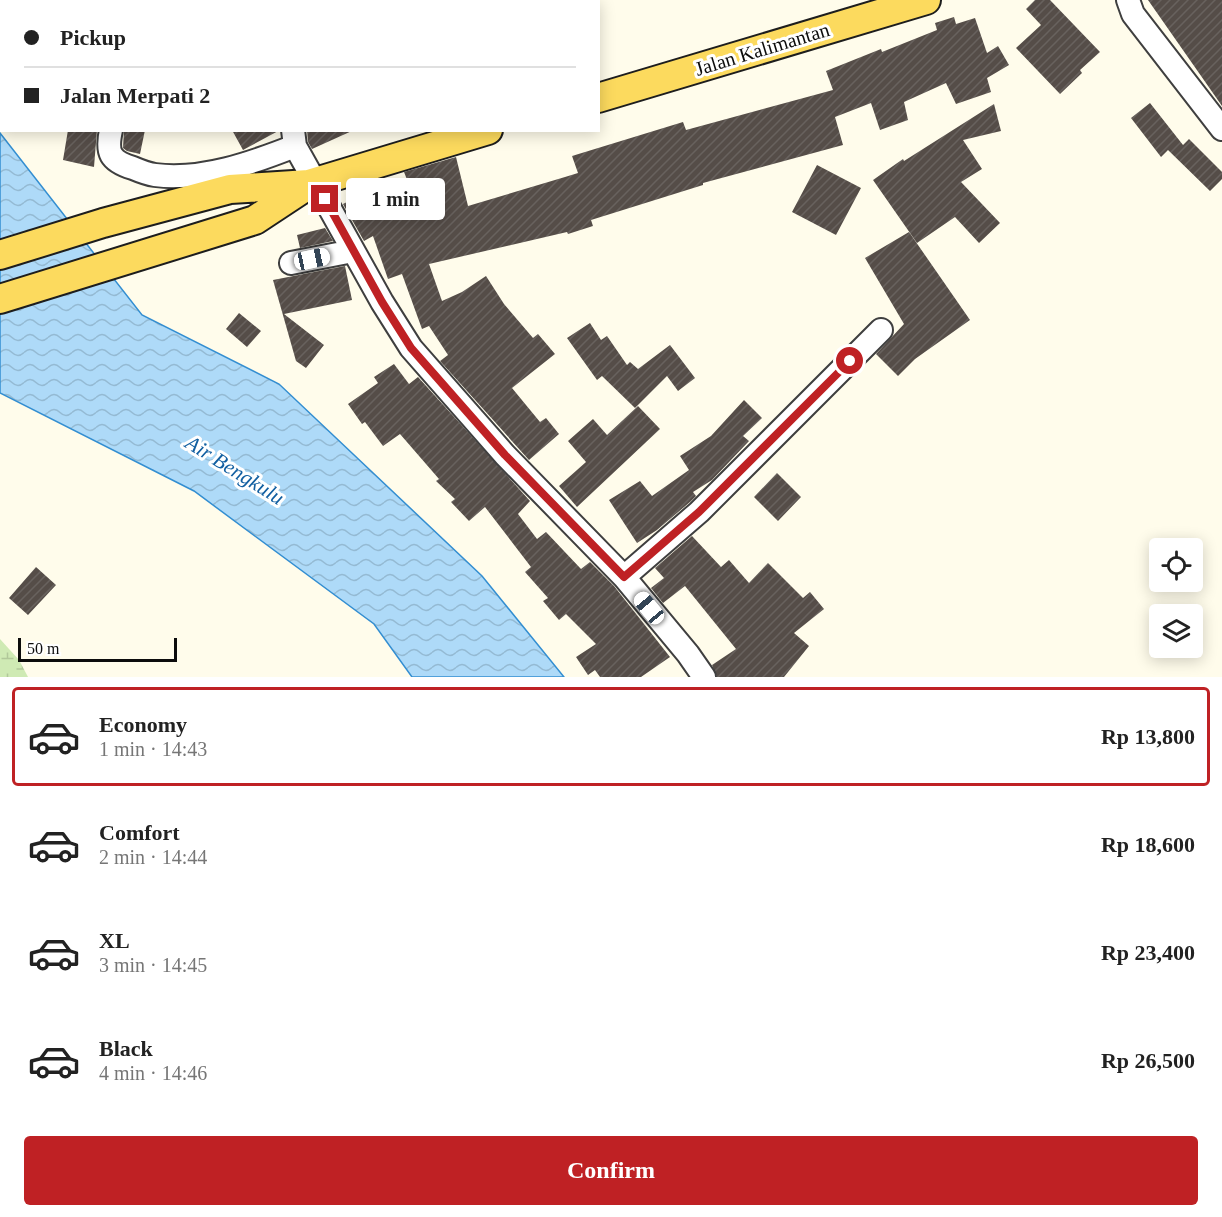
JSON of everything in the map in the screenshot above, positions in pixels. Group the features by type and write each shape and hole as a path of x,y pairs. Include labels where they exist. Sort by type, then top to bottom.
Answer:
{"main road":[{"name":"Jalan Kalimantan","path":"600,97 926,0"},
{"path":"0,255 103,223 230,189 312,183 481,132"},
{"path":"0,299 255,220 312,183"}],"street":[{"path":"1128,0 1133,14 1222,129"},
{"path":"111,132 108,148 116,160 125,166 154,175 202,174 255,162 294,138 312,183 411,348 505,455 624,577 688,654 704,677"},
{"path":"291,263 353,251"},
{"path":"624,577 699,512 881,330"}],"green space":[{"path":"0,639 19,660 28,677 0,677"}],"water":[{"name":"Air Bengkulu","path":"0,133 142,315 279,384 482,576 564,677 412,677 374,624 194,491 0,393"}],"building":[{"path":"1035,0 1050,0 1100,52 1080,70 1082,73 1060,94 1016,48 1041,25 1026,9"},
{"path":"1148,0 1222,0 1222,106"},
{"path":"954,17 956,24 975,18 987,53 998,46 1009,65 987,78 991,92 956,104 946,83 904,102 908,120 880,130 871,103 835,117 843,145 703,183 703,185 591,220 593,226 568,234 567,232 429,264 442,301 462,292 486,276 504,304 533,338 538,334 555,354 512,388 540,422 546,418 559,434 529,460 440,361 448,355 429,326 422,329 402,274 388,279 373,236 364,241 343,204 365,193 373,208 410,187 404,172 456,157 468,206 565,177 578,173 572,156 683,122 686,130 833,90 826,71 937,30 935,23"},
{"path":"1150,103 1183,145 1189,139 1222,172 1222,179 1210,191 1168,150 1161,157 1131,118"},
{"path":"994,104 1001,131 963,140 982,169 961,182 1000,223 979,243 955,217 917,243 873,180 903,159 904,161"},
{"path":"68,132 97,132 94,167 63,160"},
{"path":"124,132 145,132 140,154 123,148"},
{"path":"233,132 276,132 243,150"},
{"path":"307,132 350,132 312,149 308,142"},
{"path":"817,165 861,188 836,235 792,212"},
{"path":"325,228 333,241 300,248 297,235"},
{"path":"909,232 970,320 915,359 898,376 876,354 904,324 865,258"},
{"path":"345,266 352,300 284,314 324,345 306,368 296,361 273,280"},
{"path":"239,313 261,331 247,347 226,329"},
{"path":"590,323 601,340 607,336 627,365 630,362 638,369 670,345 695,378 678,391 667,376 635,408 602,376 597,380 567,338"},
{"path":"394,364 409,384 418,377 530,501 518,514 537,539 546,532 581,569 590,562 614,586 670,657 641,677 600,677 595,670 588,675 576,657 596,644 566,614 559,620 543,601 548,598 525,572 531,567 485,507 469,521 451,502 455,499 436,481 439,479 400,434 383,446 365,422 362,424 348,404 378,383 374,377"},
{"path":"744,400 762,418 743,436 749,441 712,480 693,492 696,496 690,502 657,530 637,543 609,500 640,481 652,496 689,470 680,456 711,436"},
{"path":"638,406 660,429 577,507 559,486 586,462 568,441 593,419 607,435"},
{"path":"777,473 801,497 778,521 754,497"},
{"path":"692,536 721,567 729,560 749,583 768,563 803,598 810,592 824,609 794,633 809,646 784,677 717,677 712,665 736,649 685,586 663,603 651,588 664,578 655,568"},
{"path":"36,567 56,585 28,615 9,598"}],"route":[{"path":"325,199 382,302 411,348 505,455 624,577 699,512 850,361"}]}
